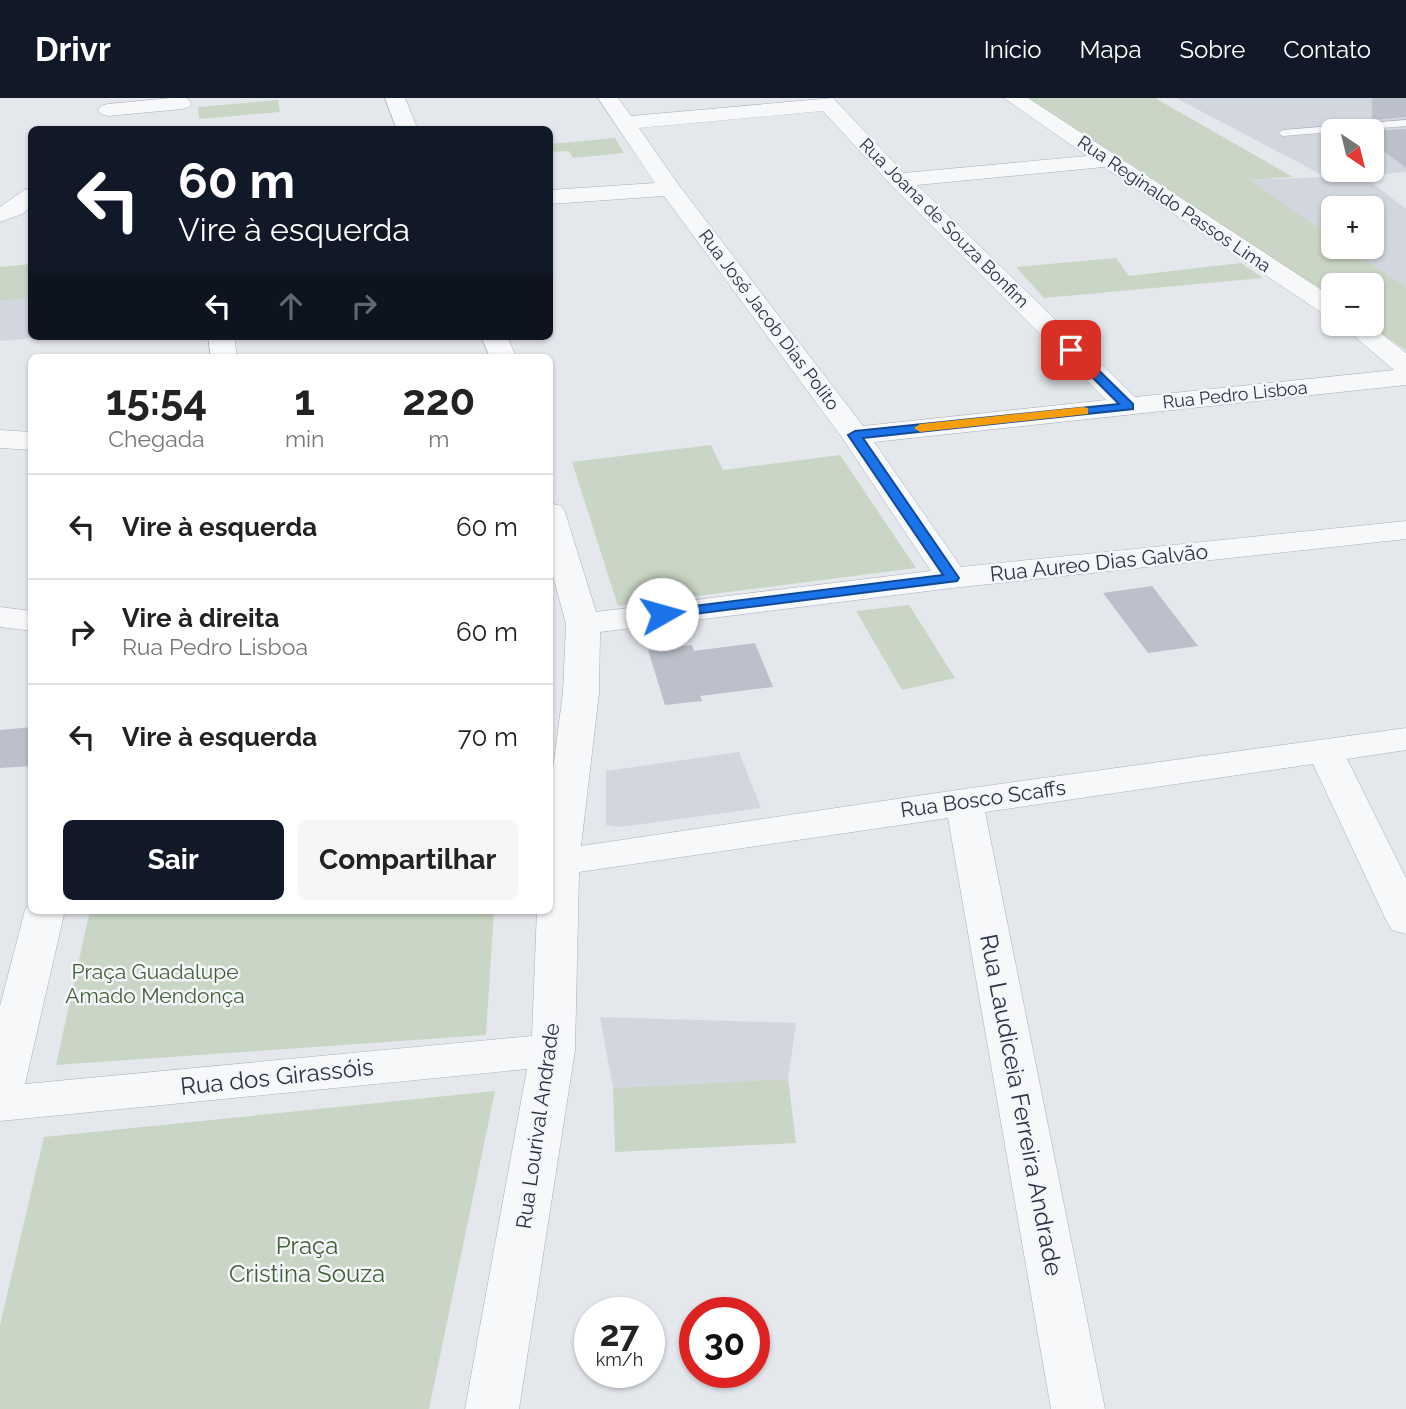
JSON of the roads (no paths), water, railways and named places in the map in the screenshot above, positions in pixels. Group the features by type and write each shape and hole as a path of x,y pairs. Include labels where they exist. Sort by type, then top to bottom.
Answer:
{"street":[{"path":"94,126 108,110 132,98"},
{"path":"395,98 406,126"},
{"name":"Rua José Jacob Dias Polito","path":"608,98 670,189 855,435 952,578"},
{"name":"Rua Reginaldo Passos Lima","path":"1014,98 1321,301"},
{"path":"625,122 825,101"},
{"name":"Rua Joana de Souza Bonfim","path":"825,101 899,180 1128,406"},
{"path":"108,110 183,106"},
{"path":"899,180 1109,160"},
{"path":"553,197 670,189"},
{"path":"0,215 14,209 28,197"},
{"path":"1368,336 1406,366"},
{"name":"Rua Pedro Lisboa","path":"855,435 1406,377"},
{"path":"0,439 28,441"},
{"name":"Rua Lourival Andrade","path":"492,1409 553,1050 565,691 583,624 553,522"},
{"name":"Rua Aureo Dias Galvão","path":"583,624 952,578 1406,530"},
{"path":"0,617 28,620"},
{"name":"Rua Bosco Scaffs","path":"559,862 964,801 1406,739"},
{"path":"1325,751 1406,920"},
{"name":"Rua Laudiceia Ferreira Andrade","path":"964,801 1078,1409"},
{"path":"0,1094 44,914"},
{"name":"Rua dos Girassóis","path":"0,1104 553,1050"}],"lane":[{"path":"1283,133 1406,123"}],"park label":[{"name":"Praça Guadalupe Amado Mendonça","path":"155,984"},
{"name":"Praça Cristina Souza","path":"307,1260"}]}
